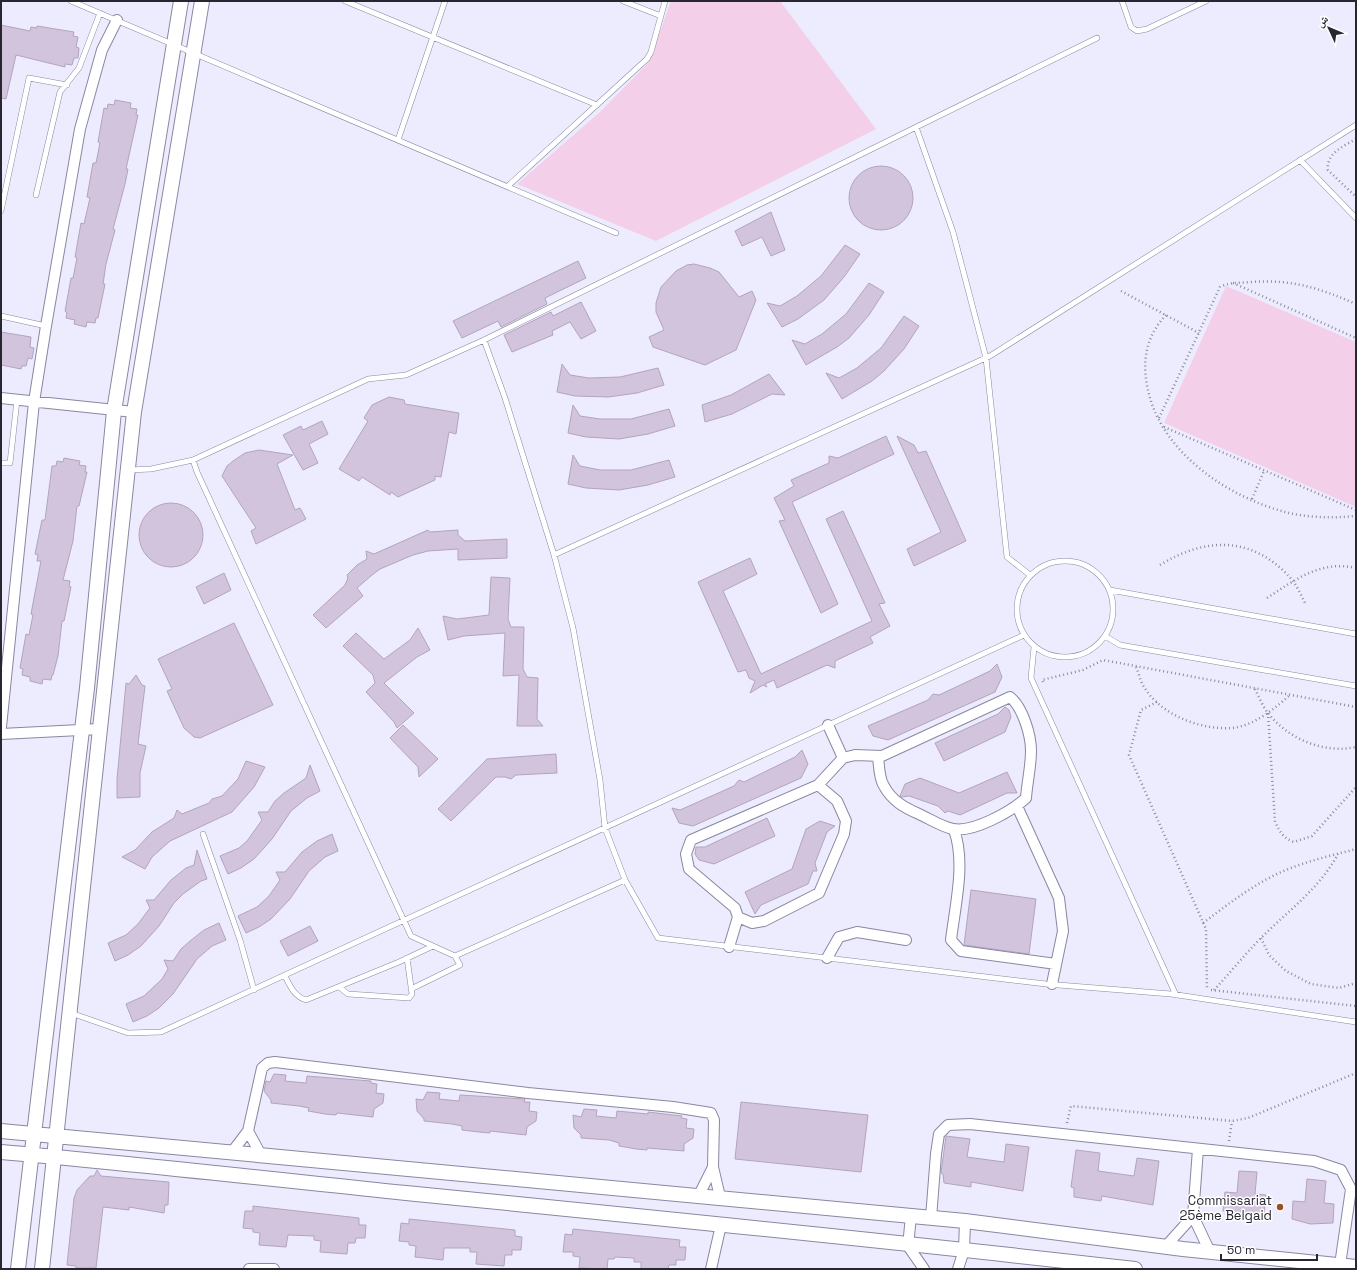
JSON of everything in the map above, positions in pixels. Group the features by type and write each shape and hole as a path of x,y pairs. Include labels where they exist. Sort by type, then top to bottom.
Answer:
{"main road":[{"path":"18,1269 87,688 114,411 181,1"},
{"path":"42,1269 134,412 192,53 202,1"},
{"path":"1,1131 965,1221 1210,1252 1356,1267"},
{"path":"1,1152 721,1225 908,1246 964,1250 1135,1269"}],"street":[{"path":"1,727 5,650 34,402 46,326 80,128 102,50 117,20"},
{"path":"1,398 134,412"},
{"path":"729,947 738,918 735,908 688,870 686,854 691,840 818,785 843,758 855,755 882,756 1010,697 1016,702 1021,713 1031,751 1026,798 1017,806 976,826 954,830 905,808 894,800 883,786 878,756"},
{"path":"828,725 843,758"},
{"path":"1,734 100,729"},
{"path":"738,918 752,923 764,921 819,893 844,834 846,821 837,801 818,785"},
{"path":"1017,806 1059,898 1063,931 1052,984"},
{"path":"954,830 958,842 960,865 951,940 961,951 1056,964"},
{"path":"827,958 838,937 857,932 906,940"},
{"path":"232,1152 248,1131 262,1068 268,1062 275,1062 528,1093 673,1107 711,1114 714,1120 713,1168 720,1197"},
{"path":"930,1218 939,1134 948,1125 970,1124 1314,1162 1341,1170 1351,1188 1340,1266"},
{"path":"248,1131 261,1155"},
{"path":"1198,1149 1193,1216 1210,1252"},
{"path":"699,1195 713,1168"},
{"path":"911,1216 908,1246 924,1269"},
{"path":"1166,1246 1193,1216"},
{"path":"958,1269 964,1250 965,1221"},
{"path":"711,1269 721,1225"},
{"path":"249,1269 274,1269"}],"lane":[{"path":"71,1 616,233"},
{"path":"345,1 597,105"},
{"path":"398,140 445,1"},
{"path":"623,1 661,16"},
{"path":"508,186 647,59 651,52 665,1"},
{"path":"1122,1 1131,27 1136,31 1147,29 1206,1"},
{"path":"36,195 60,92 80,68 100,13"},
{"path":"127,471 193,460 368,379 406,375 484,340 1097,38"},
{"path":"1,211 29,78 67,84"},
{"path":"554,555 986,358 1356,125"},
{"path":"916,127 953,232 986,358 1007,557 1030,575"},
{"path":"1300,160 1356,218"},
{"path":"1,316 46,326"},
{"path":"484,340 505,398 554,555 573,628 600,780 605,828 625,880 658,938 1052,984 1176,995 1356,1022"},
{"path":"1,463 10,463 17,400"},
{"path":"193,460 197,472 405,920 411,936 455,956 460,966 411,990"},
{"path":"1058,560 1074,561 1090,566 1098,573 1110,590 1114,606 1112,622 1105,636 1094,648 1080,655 1064,658 1048,655 1034,647 1024,635 1018,620 1017,604 1021,588 1030,575 1043,566 1058,560"},
{"path":"1110,590 1356,634"},
{"path":"70,1012 128,1033 161,1032 1024,635"},
{"path":"1105,636 1120,644 1356,686"},
{"path":"1034,647 1031,678 1176,995"},
{"path":"202,834 240,940 254,990"},
{"path":"455,956 625,880"},
{"path":"284,976 292,991 300,998 306,1000 432,946"},
{"path":"339,987 348,994 409,998 412,994 407,958"}],"path":[{"path":"1356,139 1339,149 1329,158 1327,164 1328,170 1356,197"},
{"path":"1159,419 1220,287 1232,283 1275,280 1310,286 1356,304"},
{"path":"1232,283 1356,338"},
{"path":"1120,291 1199,333"},
{"path":"1166,316 1156,325 1147,345 1144,370 1148,395 1163,427 1181,453 1203,471 1232,490 1289,513 1336,518 1356,516"},
{"path":"1163,427 1356,510"},
{"path":"1252,499 1264,471"},
{"path":"1160,564 1178,554 1197,547 1216,544 1237,545 1256,552 1293,581 1306,605"},
{"path":"1267,598 1305,573 1324,568 1347,566 1356,568"},
{"path":"1046,688 1042,680 1083,670 1103,660 1356,707"},
{"path":"1136,666 1144,686 1157,702 1173,714 1191,722 1215,727 1233,728 1255,720 1268,713 1290,695"},
{"path":"1255,688 1268,713 1289,733 1308,744 1327,748 1356,747"},
{"path":"1157,702 1141,710 1129,755 1206,929 1206,989"},
{"path":"1268,713 1275,822 1280,834 1286,839 1294,842 1312,836 1356,787"},
{"path":"1203,923 1242,894 1278,874 1356,849"},
{"path":"1214,990 1261,938 1329,872 1338,854"},
{"path":"1261,938 1269,955 1286,971 1311,984 1339,988 1356,983"},
{"path":"1200,988 1356,1006"},
{"path":"1065,1134 1071,1106 1232,1121 1248,1118 1356,1073"},
{"path":"1227,1152 1232,1121"}],"shaded area":[{"path":"671,1 780,1 876,129 656,241 517,184 600,112 649,62"},
{"path":"1226,286 1356,342 1356,507 1164,423"}],"building":[{"path":"1,25 30,31 31,27 37,28 37,26 74,32 73,36 78,37 76,47 79,48 78,58 74,58 72,65 65,64 65,67 16,55 6,99 1,98"},
{"path":"115,100 131,103 130,108 137,109 136,115 138,115 126,169 128,169 125,184 113,229 115,230 106,264 103,284 105,284 98,318 96,318 95,323 87,322 86,327 74,324 75,320 66,318 67,313 65,311 71,278 73,278 77,258 75,257 81,223 84,224 90,198 87,197 93,163 96,163 100,143 98,142 104,108 107,109 108,104 114,105"},
{"path":"875,166 887,166 904,175 911,186 913,198 911,210 904,221 887,230 875,230 863,225 854,216 849,204 849,192 854,180 863,171"},
{"path":"771,212 785,250 771,256 762,237 742,246 735,231"},
{"path":"845,245 860,254 844,277 824,300 798,319 782,327 767,303 780,306 797,296 821,276"},
{"path":"578,261 586,278 545,298 547,304 501,327 498,321 462,338 453,321"},
{"path":"694,264 719,272 739,297 752,291 756,300 736,350 705,365 653,347 649,337 664,330 656,312 656,303 661,287 676,271 687,265"},
{"path":"869,283 884,292 869,315 849,338 837,347 806,365 792,340 805,344 822,334 846,314"},
{"path":"581,302 596,331 581,339 570,322 552,331 553,335 512,352 504,335 551,312 553,316"},
{"path":"904,316 919,326 904,349 884,371 872,381 842,399 826,373 839,378 857,368 881,348"},
{"path":"1,332 31,337 30,347 34,348 32,359 28,358 26,366 22,366 21,369 1,365"},
{"path":"562,364 570,375 589,378 620,377 658,368 664,385 637,393 608,397 575,396 557,392"},
{"path":"769,374 785,395 772,394 732,414 705,422 702,405 731,395"},
{"path":"389,397 404,400 405,404 459,413 456,434 449,432 441,477 435,476 435,480 398,497 391,492 390,495 362,477 359,481 339,469 368,421 364,418 372,405"},
{"path":"573,405 580,416 600,419 631,419 669,409 675,426 648,434 619,439 586,437 568,433"},
{"path":"322,421 328,434 309,444 318,463 303,470 283,435 301,426 303,430"},
{"path":"886,436 894,454 792,502 838,604 821,613 779,521 785,520 774,498 794,486 791,480 829,463 829,456 838,458"},
{"path":"897,436 914,445 918,453 926,451 966,541 914,566 907,549 941,532"},
{"path":"259,450 293,455 277,464 295,510 300,508 306,519 256,544 251,531 256,528 222,476 227,466 233,461 245,453"},
{"path":"573,455 580,466 600,470 631,470 669,460 675,477 648,485 619,490 586,488 568,484"},
{"path":"64,458 80,461 79,465 86,466 85,472 87,472 79,506 77,506 73,541 63,580 70,581 69,586 71,587 64,621 62,621 58,656 51,680 43,679 42,684 30,681 30,677 22,675 23,669 20,668 26,634 29,635 33,615 31,614 41,561 37,561 38,555 35,554 42,520 45,520 52,466 56,466 57,461 63,462"},
{"path":"165,503 177,503 194,512 201,523 203,535 201,547 194,558 177,567 165,567 153,562 144,553 139,541 139,529 144,517 153,508"},
{"path":"843,511 885,603 879,604 890,626 870,637 873,643 835,661 835,668 827,665 777,688 774,680 765,684 767,687 763,685 750,693 755,681 749,678 746,670 738,672 698,582 750,558 757,574 723,591 761,674 872,621 826,519"},
{"path":"428,530 430,532 458,530 458,535 465,541 507,539 507,558 458,560 458,549 428,551 413,555 380,569 372,575 357,588 363,596 326,628 313,615 345,585 348,578 347,575 357,565 367,559 366,551 374,554"},
{"path":"224,573 231,590 204,604 196,587"},
{"path":"491,577 510,578 508,619 511,627 524,627 523,669 527,677 538,678 537,719 543,726 517,726 519,675 503,676 505,633 464,636 448,640 443,616 457,619 489,615"},
{"path":"234,623 273,705 200,738 194,737 184,728 167,691 172,689 158,659"},
{"path":"418,628 430,650 417,657 384,683 414,713 397,728 394,722 366,692 375,683 373,675 343,646 356,633 384,659 410,640"},
{"path":"997,664 1002,677 995,692 888,740 873,736 868,726 928,700 933,694 939,695 990,671"},
{"path":"136,675 142,685 145,686 138,744 146,746 140,773 140,797 117,798 117,779 126,683 129,684"},
{"path":"1005,707 1009,710 1011,717 1005,732 944,761 935,743 998,714"},
{"path":"403,725 438,759 419,777 418,767 390,738"},
{"path":"802,750 808,764 801,778 693,826 679,823 672,808 680,810 734,786 739,780 744,782 795,757"},
{"path":"556,754 557,773 516,775 511,779 496,777 451,821 438,809 487,759"},
{"path":"246,761 265,767 254,787 232,812 170,841 152,857 145,869 122,857 135,850 152,832 174,818 177,810 182,814 209,803 212,799 222,796 238,779"},
{"path":"310,765 320,791 307,798 291,811 272,839 254,859 241,868 228,874 220,856 239,848 247,841 262,820 258,812 268,812 275,801 306,778"},
{"path":"1007,772 1017,793 1007,793 960,815 948,811 945,813 938,806 909,796 900,796 905,784 920,778 959,793"},
{"path":"767,818 775,836 714,864 699,860 695,854 696,847 705,847"},
{"path":"820,821 835,826 827,832 815,863 817,871 813,871 808,884 761,905 755,914 745,892 792,869 806,829"},
{"path":"332,834 338,851 325,857 309,871 290,899 271,919 246,933 238,916 257,907 269,896 280,880 276,872 285,872 302,852 317,841"},
{"path":"197,850 207,879 201,881 183,894 174,903 159,926 141,946 128,955 115,961 108,943 126,935 138,924 150,908 146,900 154,900 171,880 186,868 194,865"},
{"path":"971,890 1036,899 1029,954 964,945"},
{"path":"219,923 226,940 212,946 197,959 173,994 159,1008 147,1016 133,1022 126,1004 144,996 162,979 168,969 164,960 173,961 181,949 190,941 204,930"},
{"path":"310,926 318,941 288,956 280,941"},
{"path":"274,1074 286,1075 285,1081 306,1083 307,1076 371,1081 371,1083 377,1084 376,1093 384,1094 383,1103 374,1109 373,1117 337,1113 336,1115 325,1114 308,1111 309,1108 271,1103 271,1100 264,1091 266,1081 270,1082"},
{"path":"427,1092 440,1093 439,1099 459,1101 460,1095 525,1099 524,1102 530,1102 529,1111 537,1112 536,1121 527,1127 526,1135 462,1130 462,1126 424,1121 417,1111 416,1099 423,1100"},
{"path":"741,1102 868,1115 861,1172 735,1159"},
{"path":"584,1109 597,1110 596,1116 616,1118 617,1111 648,1114 648,1112 682,1116 681,1118 687,1119 686,1128 694,1129 693,1138 684,1144 684,1151 647,1148 647,1150 636,1149 619,1146 619,1143 609,1140 581,1138 581,1135 574,1128 573,1115 581,1117"},
{"path":"946,1136 970,1139 967,1157 1004,1162 1006,1144 1029,1147 1023,1191 971,1182 971,1187 944,1183 943,1174 941,1173"},
{"path":"1076,1150 1100,1153 1098,1171 1134,1176 1137,1158 1159,1161 1153,1205 1102,1196 1101,1201 1074,1197 1074,1188 1071,1187"},
{"path":"97,1170 101,1176 169,1182 168,1205 165,1205 164,1213 129,1207 129,1210 103,1207 96,1268 76,1268 76,1266 67,1265 74,1198 77,1190 90,1176 94,1176"},
{"path":"1239,1171 1257,1172 1255,1194 1266,1195 1264,1214 1242,1215 1223,1211 1225,1192 1237,1193"},
{"path":"1307,1179 1326,1181 1324,1203 1334,1204 1333,1223 1310,1224 1292,1219 1293,1201 1305,1202"},
{"path":"253,1206 359,1218 359,1225 366,1225 365,1238 356,1238 355,1243 348,1243 347,1254 320,1252 321,1241 314,1240 314,1236 288,1235 286,1247 259,1245 260,1233 253,1232 253,1229 243,1228 245,1211 253,1211"},
{"path":"409,1219 515,1230 515,1236 522,1237 521,1250 512,1250 512,1255 505,1255 504,1266 476,1264 477,1252 470,1252 470,1248 444,1248 443,1260 415,1257 416,1246 409,1245 409,1242 399,1241 401,1223 409,1224"},
{"path":"573,1229 680,1240 679,1247 686,1247 685,1260 676,1260 676,1265 669,1265 668,1269 641,1269 641,1262 634,1262 634,1258 615,1257 614,1259 608,1259 607,1269 579,1268 580,1257 573,1256 573,1252 563,1252 565,1234 572,1235"}],"place":[{"name":"Commissariat 25ème Belgaid","path":"1280,1207"}]}
